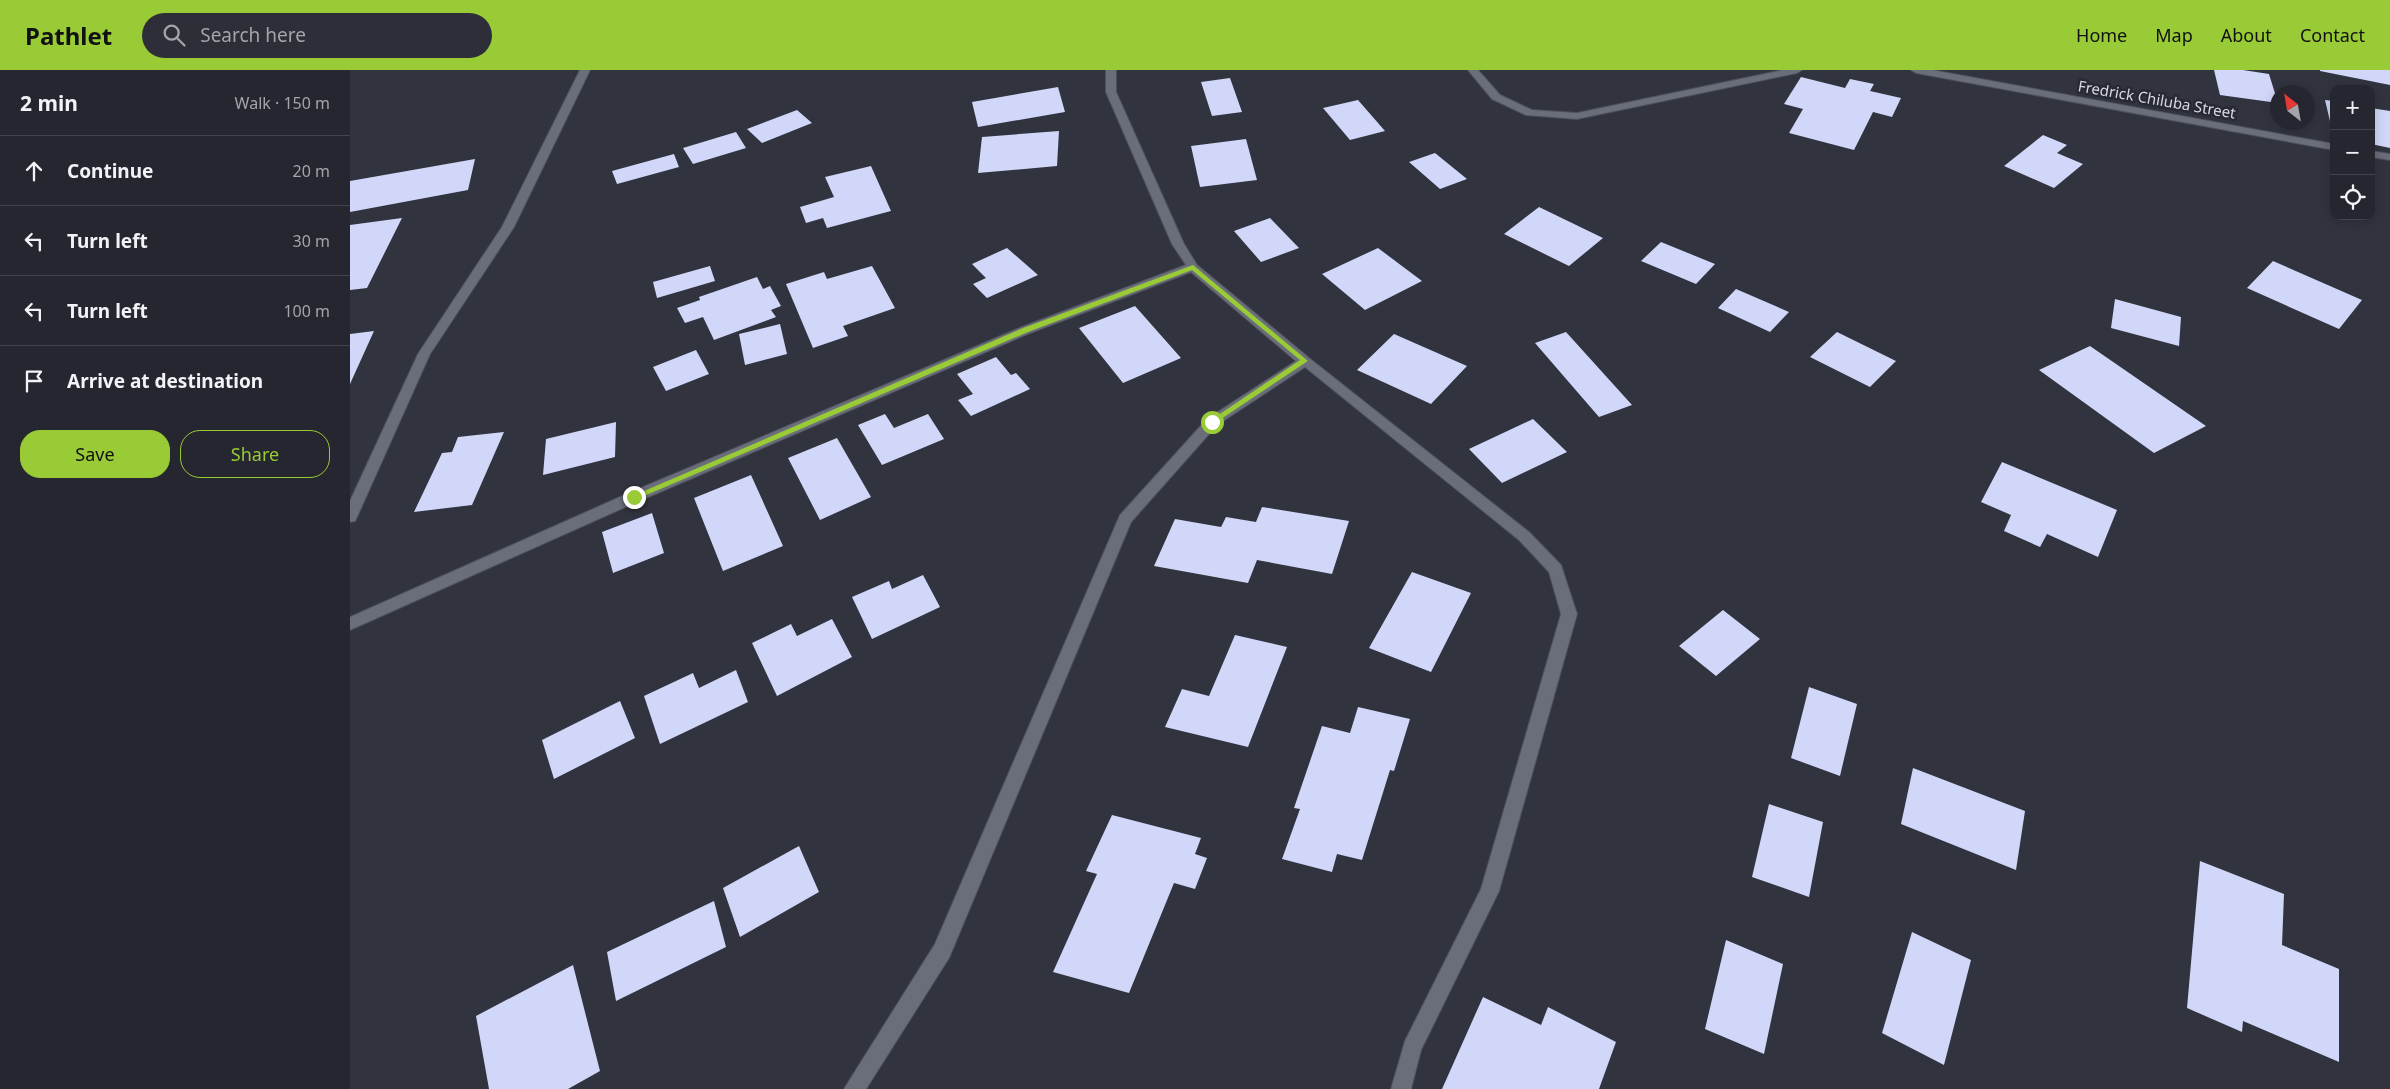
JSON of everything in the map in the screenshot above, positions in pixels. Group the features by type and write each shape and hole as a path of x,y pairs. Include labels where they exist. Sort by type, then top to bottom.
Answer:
{"street":[{"path":"350,517 424,354 508,227 585,70"},
{"path":"1111,70 1111,92 1178,244 1193,267 1305,361 1524,536 1556,569 1569,614 1490,891 1412,1048 1401,1089"},
{"path":"1473,70 1496,97 1530,113 1577,116 1797,70"},
{"name":"Fredrick Chiluba Street","path":"1916,70 2330,146"},
{"path":"2375,155 2390,157"},
{"path":"350,624 634,497 1026,330 1193,267"},
{"path":"854,1089 942,951 1125,519 1212,422 1305,361"}],"building":[{"path":"2214,70 2243,70 2269,74 2272,85 2270,85 2270,102 2220,95"},
{"path":"2390,70 2390,85 2320,71"},
{"path":"1801,77 1845,88 1850,79 1874,84 1870,91 1901,98 1892,117 1873,112 1854,150 1789,133 1803,109 1784,104"},
{"path":"1230,78 1242,112 1212,116 1201,82"},
{"path":"1058,87 1065,112 978,127 972,102"},
{"path":"1358,100 1385,131 1350,140 1323,108"},
{"path":"2325,100 2330,101 2330,121"},
{"path":"2375,109 2390,111 2390,148 2375,145"},
{"path":"797,110 812,123 762,143 747,129"},
{"path":"1059,131 1057,166 978,173 982,137"},
{"path":"736,132 746,148 693,164 683,148"},
{"path":"2043,135 2067,145 2057,153 2083,164 2054,188 2004,166"},
{"path":"1246,139 1257,180 1200,187 1191,146"},
{"path":"1435,153 1467,179 1440,189 1409,162"},
{"path":"674,154 679,167 617,184 612,171"},
{"path":"475,159 468,190 350,212 350,181"},
{"path":"871,166 891,211 827,228 823,218 806,223 800,207 834,197 825,177"},
{"path":"1539,207 1603,238 1569,266 1504,234"},
{"path":"402,218 367,288 350,290 350,225"},
{"path":"1270,218 1299,248 1261,262 1234,231"},
{"path":"1661,242 1715,264 1696,284 1641,261"},
{"path":"1007,248 1038,275 987,298 973,284 986,278 972,264"},
{"path":"1378,248 1422,281 1365,310 1322,274"},
{"path":"2273,261 2362,300 2339,329 2247,288"},
{"path":"710,266 715,281 657,298 653,282"},
{"path":"872,266 895,308 843,326 848,336 813,348 786,284 824,272 827,279"},
{"path":"757,277 763,289 770,286 781,306 771,310 776,317 714,340 703,317 685,323 677,308 700,300 699,297"},
{"path":"1736,289 1789,312 1770,332 1718,308"},
{"path":"2115,299 2181,317 2179,346 2111,328"},
{"path":"1135,306 1181,358 1123,383 1079,328"},
{"path":"780,324 787,354 745,365 739,334"},
{"path":"374,331 350,384 350,334"},
{"path":"1566,332 1632,405 1599,417 1535,343"},
{"path":"1837,332 1896,361 1870,387 1810,357"},
{"path":"1394,334 1467,366 1431,404 1357,370"},
{"path":"2090,346 2206,426 2154,453 2039,370"},
{"path":"696,350 709,374 666,391 653,367"},
{"path":"996,357 1011,375 1016,373 1030,389 971,416 958,400 973,394 957,374"},
{"path":"885,414 894,428 928,414 944,439 882,465 858,425"},
{"path":"1533,419 1567,452 1502,483 1469,449"},
{"path":"616,422 615,457 543,475 546,439"},
{"path":"504,432 472,505 414,512 442,453 452,452 458,437"},
{"path":"837,438 871,497 820,520 788,458"},
{"path":"2002,462 2117,510 2098,557 2047,534 2040,547 2004,531 2011,515 1981,502"},
{"path":"751,475 783,546 723,571 694,498"},
{"path":"1262,507 1349,521 1332,574 1257,560 1248,583 1154,566 1175,519 1221,527 1226,517 1256,522"},
{"path":"652,513 664,553 613,573 602,532"},
{"path":"1412,572 1471,593 1431,672 1369,648"},
{"path":"923,575 940,607 872,639 852,597 889,581 892,589"},
{"path":"1723,610 1760,639 1716,676 1679,646"},
{"path":"832,619 852,657 777,696 752,643 791,624 797,636"},
{"path":"1235,635 1287,647 1248,747 1165,727 1182,689 1209,696"},
{"path":"736,670 748,702 660,744 644,696 693,673 699,688"},
{"path":"1809,687 1857,704 1840,776 1791,758"},
{"path":"620,701 635,738 554,779 542,740"},
{"path":"1358,707 1410,719 1394,771 1390,770 1362,860 1337,854 1332,872 1282,859 1300,809 1294,808 1322,726 1350,733"},
{"path":"1913,768 2025,811 2016,870 1901,824"},
{"path":"1769,804 1823,822 1809,897 1752,877"},
{"path":"1112,815 1201,838 1195,854 1207,858 1195,889 1174,883 1129,993 1053,972 1097,874 1086,871"},
{"path":"799,846 819,892 740,937 723,888"},
{"path":"2200,861 2284,894 2282,945 2339,969 2339,1062 2243,1021 2242,1032 2187,1008"},
{"path":"714,901 726,947 616,1001 607,952"},
{"path":"1912,932 1971,960 1944,1065 1882,1033"},
{"path":"1726,940 1783,964 1764,1054 1705,1029"},
{"path":"573,965 600,1071 568,1089 489,1089 476,1016"},
{"path":"1483,997 1541,1025 1548,1007 1616,1042 1599,1089 1442,1089"}],"route":[{"path":"634,497 1026,330 1193,267 1305,361 1212,422"}]}
